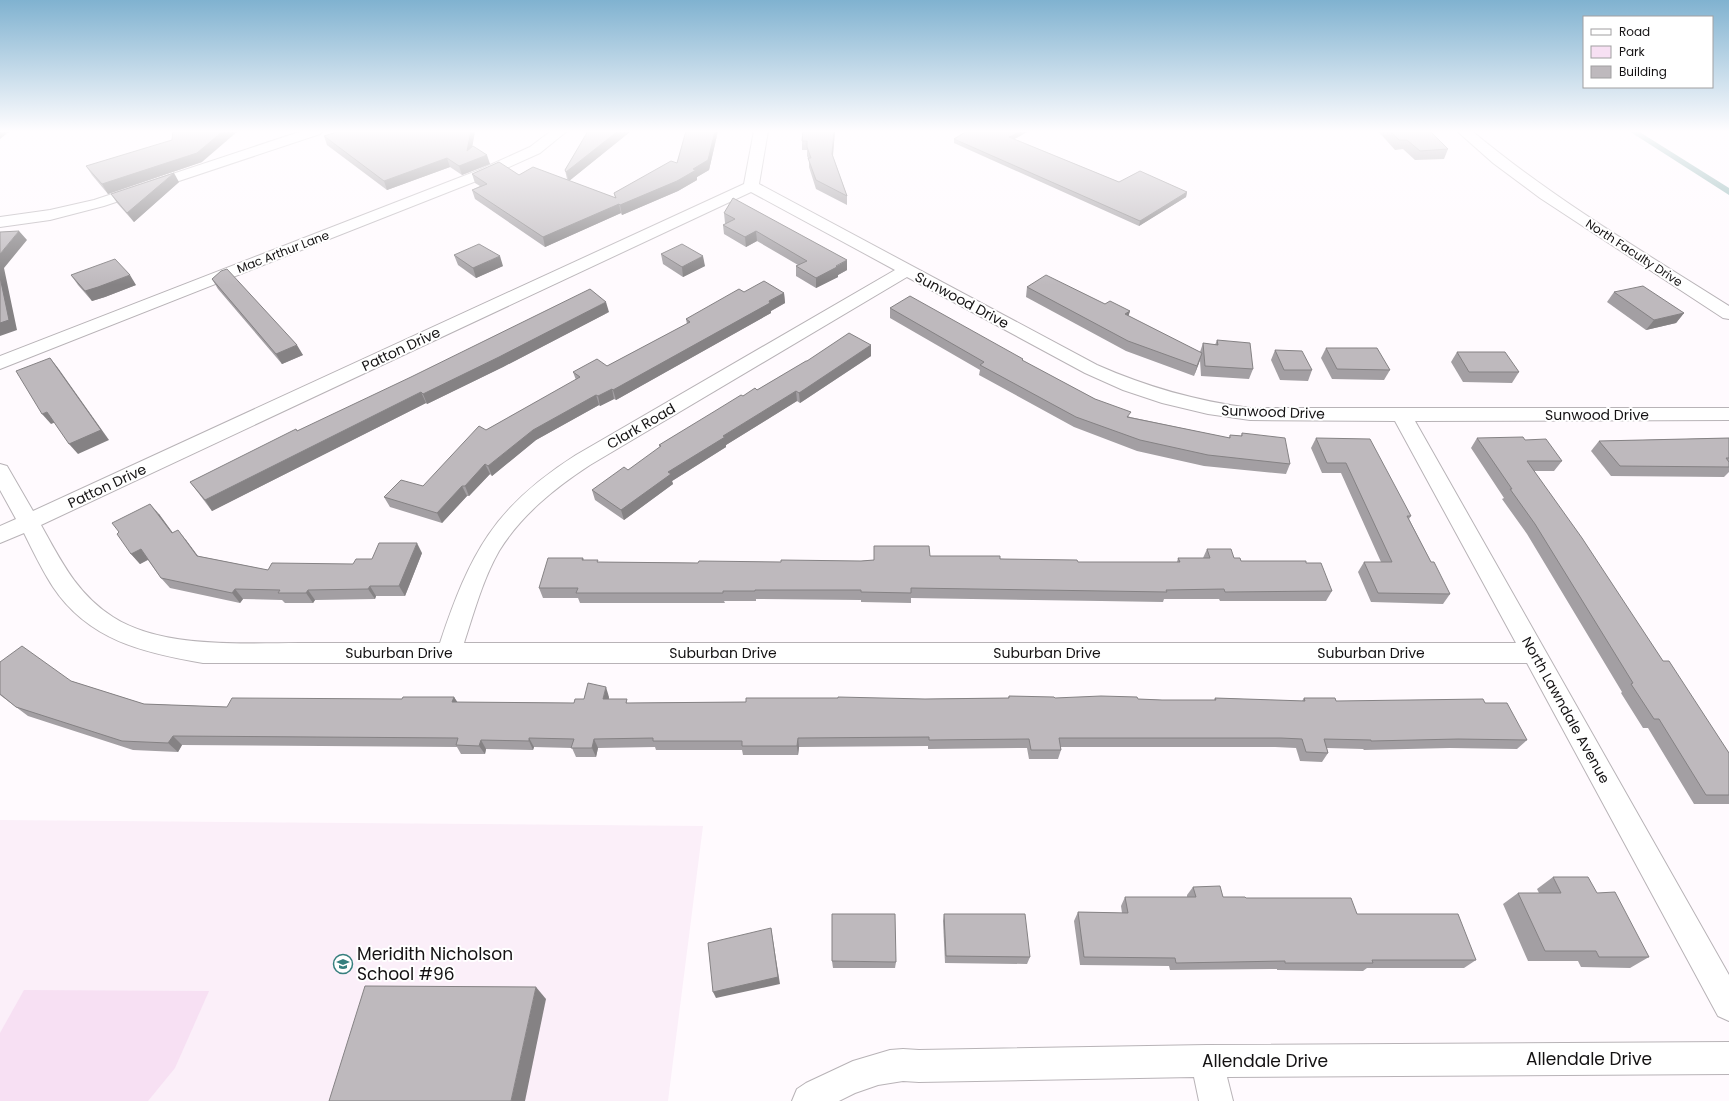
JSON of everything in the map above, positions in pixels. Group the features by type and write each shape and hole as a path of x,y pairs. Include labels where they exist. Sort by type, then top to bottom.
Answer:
{"street":[{"path":"0,222 50,215 99,203 160,182"},
{"name":"Mac Arthur Lane","path":"0,363 460,182"},
{"name":"North Faculty Drive","path":"1528,182 1729,314"},
{"name":"Sunwood Drive","path":"751,186 1091,369 1145,393 1176,402 1250,414 1729,414"},
{"name":"Patton Drive","path":"0,535 751,186"},
{"name":"Clark Road","path":"449,653 475,579 489,550 514,515 546,485 582,460 907,270"},
{"name":"North Lawndale Avenue","path":"1402,415 1729,1005"},
{"name":"Suburban Drive","path":"0,471 61,581 70,593 99,618 114,628 143,641 190,651 216,653 1534,653"},
{"name":"Allendale Drive","path":"809,1101 833,1086 884,1068 901,1065 920,1066 1207,1061 1729,1058"},
{"path":"1207,1061 1216,1101"}],"shaded area":[{"name":"Meridith Nicholson School #96","path":"0,820 703,826 668,1101 0,1101"}],"green space":[{"path":"24,990 209,991 175,1068 148,1101 0,1101 0,1033"}],"water":[{"path":"1709,182 1720,182 1729,188 1729,195"}],"building":[{"path":"146,182 163,182 127,213 111,194"},
{"path":"485,182 574,182 616,198 614,193 633,182 674,182 543,237 472,190 487,184"},
{"path":"821,182 842,182 847,196"},
{"path":"1052,182 1165,182 1187,192 1140,221"},
{"path":"733,198 847,260 816,278 796,266 807,261 756,231 745,237 723,225 735,219 724,213"},
{"path":"19,231 0,254 0,232"},
{"path":"479,244 500,256 473,268 454,255"},
{"path":"682,244 703,256 682,267 661,254"},
{"path":"115,259 130,275 85,291 71,275"},
{"path":"227,269 297,345 276,354 212,279 221,271"},
{"path":"1046,275 1105,304 1110,301 1130,311 1125,314 1202,353 1197,366 1128,341 1027,287"},
{"path":"0,277 9,320 0,323"},
{"path":"764,281 784,293 769,301 770,303 613,390 612,389 598,396 596,395 533,430 488,466 485,464 437,513 384,497 401,480 423,486 479,426 486,430 580,377 573,372 597,359 607,366 690,322 686,319 739,289 744,292"},
{"path":"1643,286 1684,313 1654,320 1614,292"},
{"path":"590,289 606,302 499,357 423,394 421,392 205,500 190,482 296,429 297,431 411,377"},
{"path":"910,296 1023,359 1022,360 1095,399 1131,412 1127,417 1230,438 1230,435 1242,436 1242,433 1285,438 1290,464 1208,455 1140,440 1076,417 980,365 984,362 890,308"},
{"path":"849,333 871,345 799,393 796,391 668,472 671,474 621,510 592,490 624,467 628,470 661,446 659,445 741,395 743,396 755,388 757,390 807,361"},
{"path":"1217,340 1250,343 1253,369 1205,366 1203,343 1218,345"},
{"path":"1326,348 1377,348 1390,370 1337,369"},
{"path":"1275,350 1302,351 1312,370 1284,370"},
{"path":"1457,352 1505,352 1519,372 1469,372"},
{"path":"50,358 101,430 69,444 47,412 42,414 16,371"},
{"path":"1523,437 1525,440 1546,439 1562,461 1527,461 1582,538 1663,661 1669,661 1729,753 1729,795 1706,795 1659,719 1654,719 1631,684 1633,683 1535,524 1477,438"},
{"path":"1316,438 1370,439 1411,516 1407,516 1431,562 1434,562 1450,594 1378,593 1364,562 1392,562 1346,463 1327,463"},
{"path":"1729,438 1729,458 1726,458 1729,462 1729,467 1620,466 1599,441"},
{"path":"150,504 172,533 178,530 197,556 268,570 272,563 353,564 356,559 372,559 379,543 417,543 399,586 370,586 368,589 308,590 306,593 278,593 280,590 235,589 232,593 161,578 141,549 131,554 117,534 119,532 112,523"},
{"path":"874,546 929,546 930,556 1000,556 1000,559 1077,560 1078,562 1180,562 1178,558 1210,558 1207,549 1231,549 1234,558 1240,558 1241,561 1306,561 1306,563 1321,563 1332,591 1225,592 1224,589 1166,590 1167,592 911,588 911,593 861,592 861,590 755,590 723,591 723,593 576,593 578,588 539,588 548,558 583,558 582,560 598,560 597,562 698,563 699,561 861,561 874,560"},
{"path":"22,646 71,681 144,704 227,707 232,698 402,699 403,697 454,697 452,702 574,703 575,699 584,699 588,683 606,687 603,699 627,699 626,703 746,702 746,698 838,697 925,699 1009,698 1009,696 1055,698 1101,696 1137,697 1138,699 1162,700 1216,700 1215,698 1305,701 1304,698 1335,698 1336,701 1483,699 1485,703 1507,703 1527,740 1458,739 1371,741 1324,739 1328,753 1306,752 1302,739 1281,738 1059,738 1061,750 1031,750 1029,739 929,740 929,737 798,738 797,746 742,746 742,741 653,741 653,738 594,739 592,748 571,748 574,739 529,738 529,741 481,740 479,746 456,745 458,738 173,736 168,743 122,741 16,707 0,694 0,662"},
{"path":"1553,877 1588,877 1597,893 1615,892 1649,957 1599,957 1596,951 1545,951 1518,893 1561,893"},
{"path":"1220,886 1223,897 1351,898 1357,914 1458,914 1476,960 1372,960 1373,963 1285,963 1285,961 1176,963 1175,958 1084,957 1078,912 1128,913 1125,897 1196,897 1193,887"},
{"path":"832,914 895,914 896,962 832,961"},
{"path":"944,914 1025,914 1030,957 946,956"},
{"path":"771,928 778,977 713,992 708,943"},
{"path":"365,986 536,987 511,1101 329,1101"}],"place":[{"name":"Meridith Nicholson School #96","path":"343,964"}]}
